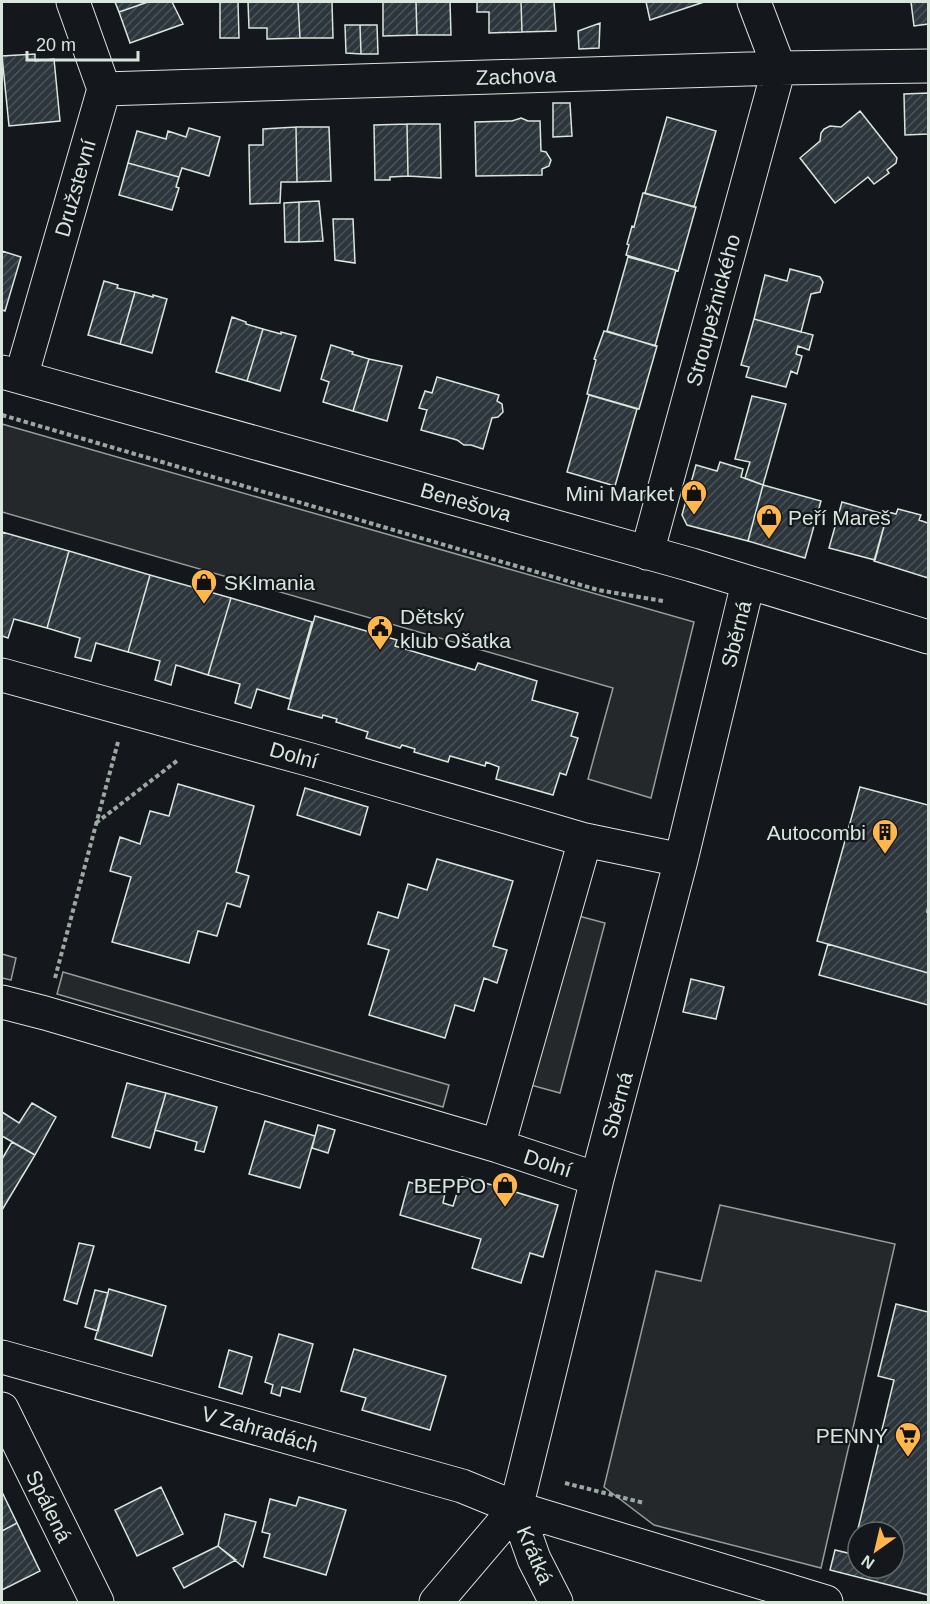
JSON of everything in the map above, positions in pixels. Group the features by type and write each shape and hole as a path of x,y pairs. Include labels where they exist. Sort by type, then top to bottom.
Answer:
{"street":[{"path":"73,2 104,89"},
{"path":"754,2 779,68"},
{"name":"Zachova","path":"104,89 779,68 928,66"},
{"name":"Stroupežnického","path":"647,553 779,68"},
{"name":"Družstevní","path":"11,374 104,89"},
{"name":"Benešova","path":"11,374 647,553 928,637"},
{"name":"Sběrná","path":"436,1602 516,1508 597,1179 681,860 748,583"},
{"name":"Dolní","path":"2,675 214,732 585,840 681,860"},
{"name":"Dolní","path":"498,1146 585,840"},
{"name":"Dolní","path":"2,1002 498,1146 597,1179"},
{"name":"V Zahradách","path":"2,1357 462,1486 516,1508 826,1602"},
{"name":"Spálená","path":"2,1409 97,1602"},
{"name":"Krátká","path":"516,1508 534,1559 556,1602"}],"path":[{"path":"2,415 598,590 663,601"},
{"path":"45,1013 128,709"},
{"path":"96,824 214,732"},
{"path":"605,1493 644,1503"}],"shaded area":[{"path":"2,424 694,622 651,798 588,779 613,688 2,512"},
{"path":"575,915 605,923 560,1093 527,1084"},
{"path":"2,954 16,958 11,980 2,978"},
{"path":"63,972 449,1085 443,1107 57,994"},
{"path":"720,1205 895,1244 821,1568 654,1525 604,1487 656,1271 701,1281"}],"building":[{"path":"115,2 148,2 119,12"},
{"path":"148,2 172,2 183,24 130,43 119,12"},
{"path":"220,2 238,2 239,38 220,38"},
{"path":"248,2 298,2 300,38 267,39 267,28 249,28"},
{"path":"298,2 332,2 333,38 300,38"},
{"path":"383,2 416,2 417,35 383,36"},
{"path":"416,2 450,2 451,35 417,35"},
{"path":"477,2 521,2 522,32 489,33 489,12 477,12"},
{"path":"521,2 554,2 556,31 522,32"},
{"path":"646,2 704,2 650,20"},
{"path":"911,2 928,2 928,24 914,26"},
{"path":"600,23 599,48 579,49 578,31"},
{"path":"345,25 360,25 361,54 346,53"},
{"path":"360,25 377,25 378,54 361,54"},
{"path":"35,54 35,61 54,59 60,121 9,126 2,56"},
{"path":"928,93 928,134 905,135 904,94"},
{"path":"553,103 570,103 572,136 553,137"},
{"path":"860,111 897,158 896,163 887,170 889,173 874,184 868,177 835,203 800,158 820,141 824,129 830,126 841,127"},
{"path":"667,117 716,131 694,207 645,193"},
{"path":"521,118 528,121 540,121 541,151 546,152 551,160 549,166 542,169 542,175 476,176 475,122 512,121"},
{"path":"407,124 408,176 390,177 390,180 375,180 374,125"},
{"path":"407,124 440,124 441,178 408,176"},
{"path":"296,127 329,127 331,181 297,182"},
{"path":"296,127 297,182 281,182 280,203 250,204 249,145 263,145 263,129"},
{"path":"189,128 220,137 209,176 182,168 179,177 128,163 137,131 166,139 168,131 186,137"},
{"path":"128,163 179,177 176,187 179,188 172,210 119,195"},
{"path":"643,193 696,207 678,271 626,255 629,245 627,244"},
{"path":"319,201 323,241 299,242 299,202"},
{"path":"299,202 299,242 285,242 284,203"},
{"path":"333,219 353,219 355,263 335,260"},
{"path":"2,251 21,257 5,311 2,310"},
{"path":"628,257 676,270 655,346 607,331"},
{"path":"790,269 820,277 823,282 820,292 811,294 801,332 754,319 765,275 787,281"},
{"path":"104,281 118,285 117,288 135,292 120,344 88,335"},
{"path":"135,292 167,299 152,353 120,344"},
{"path":"232,317 263,329 247,381 216,372"},
{"path":"754,319 813,335 809,350 798,346 796,354 802,356 797,374 791,371 786,387 746,377 749,367 741,365"},
{"path":"263,329 296,336 280,391 247,381"},
{"path":"604,331 657,346 639,409 587,394 596,360 594,359"},
{"path":"331,345 369,359 353,411 323,402 329,382 321,379"},
{"path":"369,359 402,366 387,421 353,411"},
{"path":"437,377 499,395 497,401 502,404 503,412 498,417 492,418 483,449 421,430 427,410 419,408 425,391 432,393"},
{"path":"589,395 637,409 615,486 567,472"},
{"path":"752,396 786,404 763,485 745,478 750,462 735,459"},
{"path":"720,462 743,469 741,477 763,485 748,541 687,525 682,515 696,465 717,471"},
{"path":"763,485 821,501 805,558 748,541"},
{"path":"842,502 887,515 875,560 829,548"},
{"path":"898,509 921,515 919,520 928,523 928,578 874,561 888,512 896,514"},
{"path":"2,532 69,551 47,628 14,619 8,638 2,636"},
{"path":"69,551 150,575 128,652 96,643 91,661 75,657 80,638 47,628"},
{"path":"150,575 231,598 208,675 176,665 171,685 155,680 160,661 128,652"},
{"path":"231,598 312,622 290,699 257,689 251,708 235,703 240,684 208,675"},
{"path":"315,616 397,640 395,646 475,670 478,663 537,681 532,700 578,713 571,736 578,738 566,775 560,773 553,795 496,779 499,767 486,762 485,766 450,756 448,762 414,752 415,749 402,745 400,748 366,738 368,732 336,722 337,719 323,715 322,718 288,709"},
{"path":"178,784 254,806 236,872 249,876 240,907 227,903 217,936 198,931 189,963 112,942 131,877 110,871 120,837 140,844 150,811 169,816"},
{"name":"Autocombi","path":"860,787 928,805 928,973 817,941"},
{"path":"305,788 368,807 360,835 297,815"},
{"path":"437,859 513,881 493,946 507,950 497,983 484,978 474,1011 455,1005 445,1038 369,1015 389,950 368,944 378,912 398,918 408,884 427,890"},
{"path":"828,944 928,973 928,1005 819,975"},
{"path":"691,979 724,987 716,1019 683,1012"},
{"path":"127,1083 166,1093 150,1148 112,1137"},
{"path":"166,1093 217,1107 204,1152 195,1150 197,1142 155,1130"},
{"path":"32,1103 56,1117 35,1155 2,1136 2,1112 19,1123"},
{"path":"265,1121 315,1136 300,1188 249,1174"},
{"path":"318,1125 335,1130 328,1153 312,1148"},
{"path":"12,1142 35,1155 2,1210 2,1159"},
{"path":"462,1177 500,1187 499,1192 510,1195 512,1191 558,1205 543,1257 530,1253 521,1283 472,1268 481,1239 400,1215 409,1182 445,1193 443,1203 453,1206"},
{"path":"79,1243 94,1246 77,1304 64,1300"},
{"path":"109,1289 166,1306 152,1356 95,1339"},
{"path":"95,1290 108,1293 98,1331 85,1327"},
{"path":"896,1304 928,1312 928,1595 869,1580 906,1580 906,1520 860,1520 894,1380 878,1376"},
{"path":"279,1334 313,1344 300,1392 282,1387 280,1396 271,1393 273,1385 265,1382"},
{"path":"354,1349 446,1376 430,1430 362,1410 366,1398 341,1391"},
{"path":"229,1350 252,1357 242,1394 219,1387"},
{"path":"161,1487 183,1534 137,1556 115,1510"},
{"path":"2,1492 17,1523 2,1531"},
{"path":"299,1497 346,1510 326,1575 264,1557 270,1534 262,1532 270,1499 296,1506"},
{"path":"225,1514 256,1522 243,1567 218,1546"},
{"path":"17,1523 40,1571 2,1590 2,1531"},
{"path":"218,1546 236,1560 184,1588 173,1568"},
{"path":"835,1550 846,1553 846,1574 830,1570"}],"place":[{"name":"Mini Market","path":"694,516"},
{"name":"Peří Mareš","path":"769,540"},
{"name":"SKImania","path":"204,605"},
{"name":"Dětský klub Ošatka","path":"380,651"},
{"name":"Autocombi","path":"885,855"},
{"name":"BEPPO","path":"505,1208"},
{"name":"PENNY","path":"908,1458"}]}
